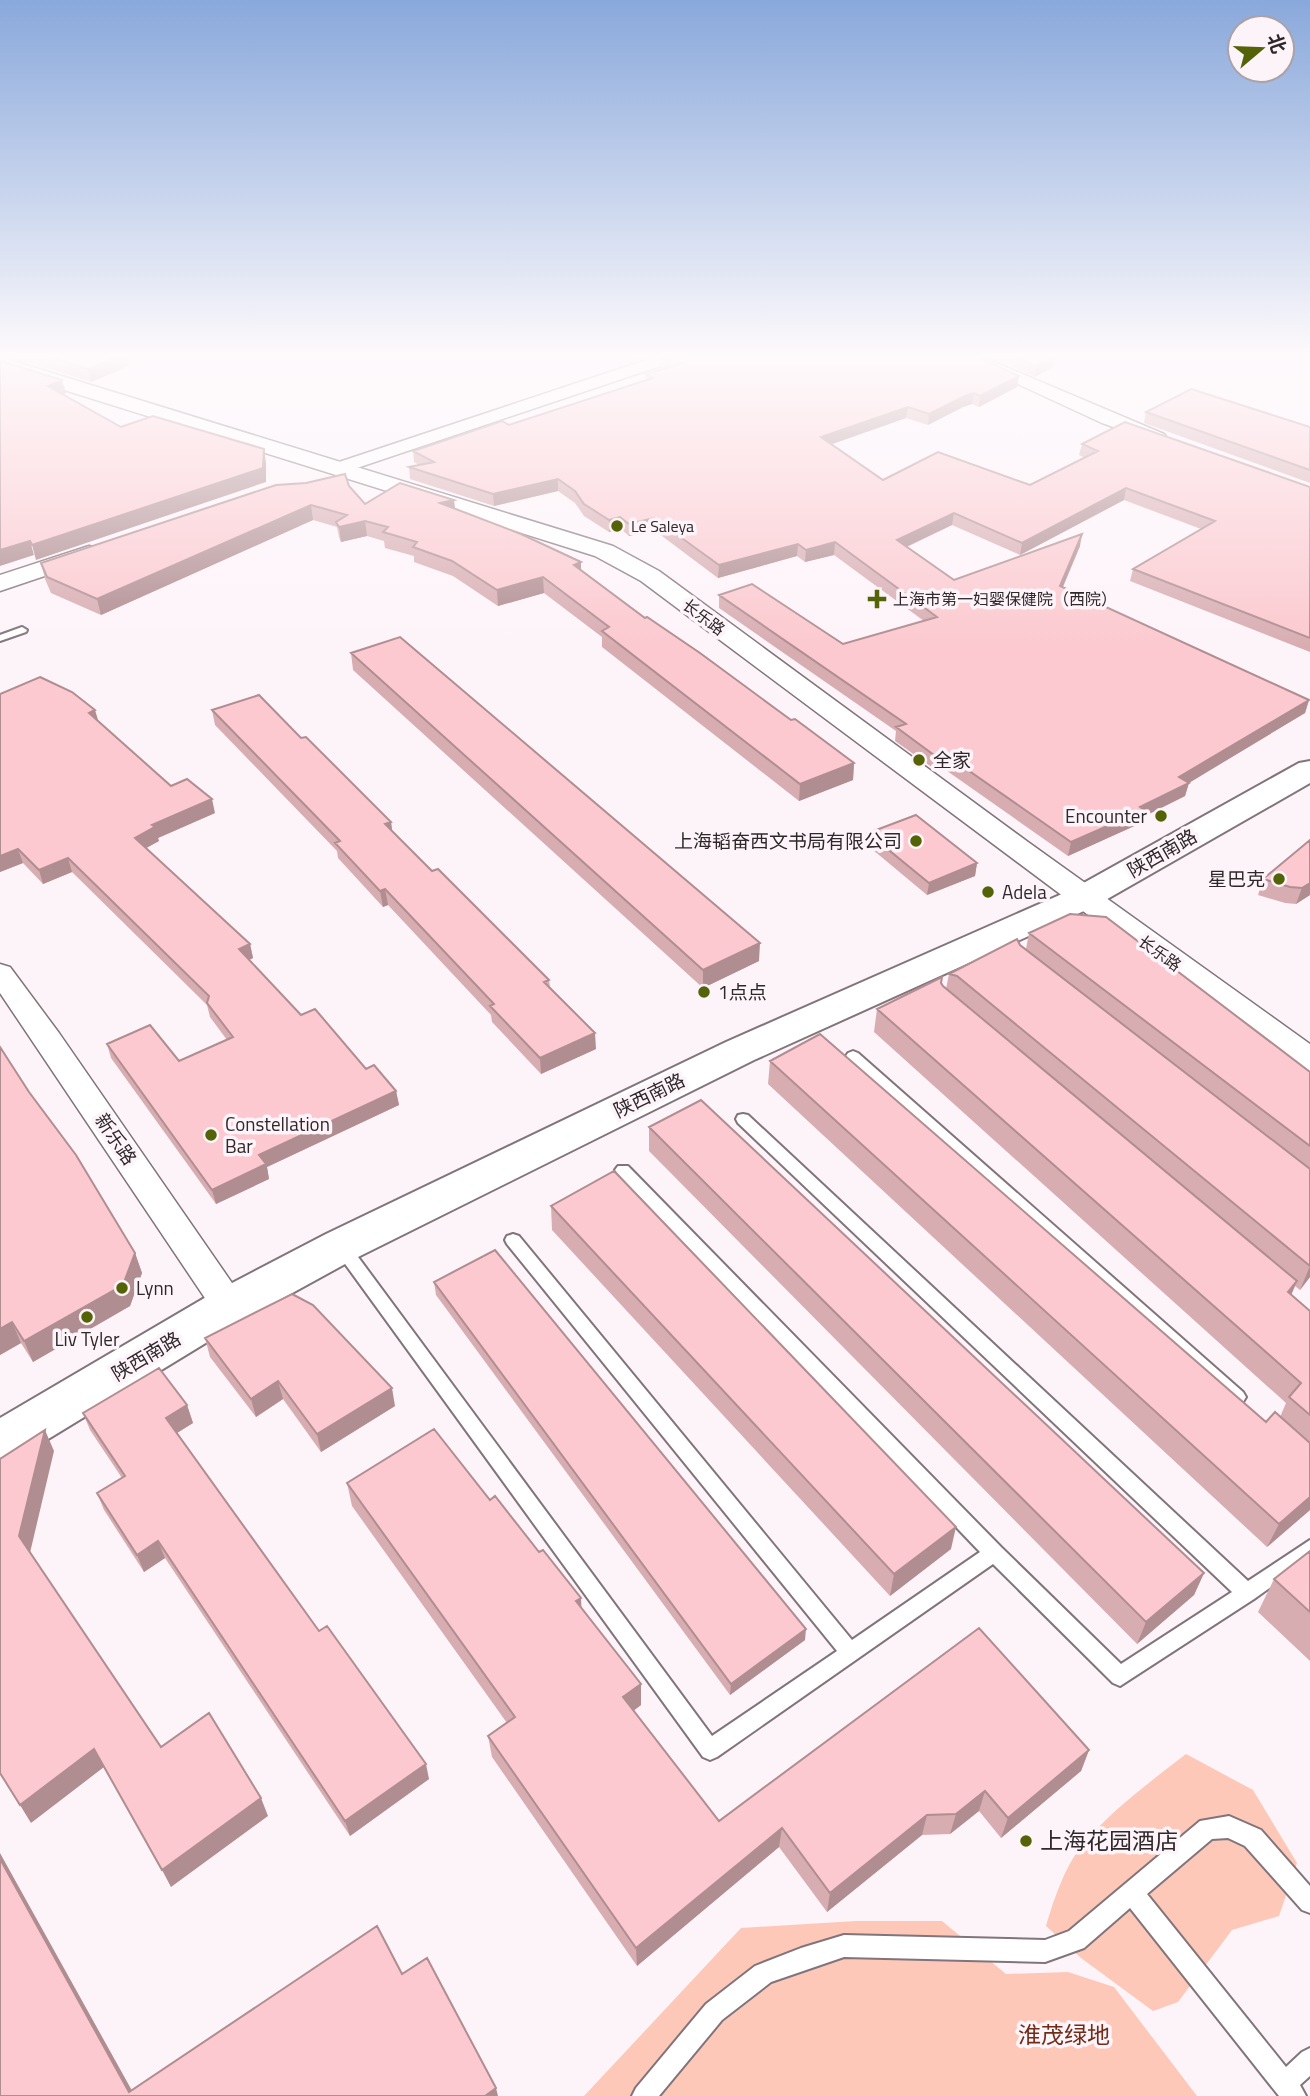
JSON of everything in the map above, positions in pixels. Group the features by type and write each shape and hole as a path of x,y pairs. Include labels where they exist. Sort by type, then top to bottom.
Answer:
{"main road":[{"name":"陕西南路","path":"0,1443 229,1306 341,1246 740,1051 1083,898 1310,770"}],"street":[{"name":"长乐路","path":"292,452 604,551 650,576 1083,898 1310,1062"},
{"path":"302,481 388,452"},
{"path":"0,583 105,548"},
{"name":"新乐路","path":"0,973 50,1040 229,1306"}],"lane":[{"path":"0,639 22,630"},
{"path":"853,1056 1248,1406"},
{"path":"743,1119 1247,1593"},
{"path":"622,1170 994,1553 1120,1676 1247,1593 1310,1548"},
{"path":"513,1240 850,1653"},
{"path":"341,1246 710,1750 994,1553"},
{"path":"645,2096 714,2012 763,1974 844,1946 1045,1951 1076,1940 1208,1829 1229,1827 1253,1838 1310,1902"},
{"path":"1132,1893 1289,2090 1310,2060"}],"green space":[{"path":"1186,1754 1253,1790 1297,1863 1279,1916 1232,1930 1178,2002 1153,2011 1081,1958 1046,1926 1065,1874 1081,1847 1117,1809"},
{"name":"淮茂绿地","path":"856,1921 942,1921 1006,1974 1068,1972 1114,1987 1197,2096 584,2096 741,1928"}],"building":[{"path":"0,452 264,452 263,468 32,545 30,541 0,550"},
{"path":"415,452 842,452 883,480 938,452 1030,485 1096,452 1210,452 1310,487 1310,638 1133,569 1215,521 1126,488 1022,543 954,513 897,540 954,580 1082,534 1060,586 1309,700 1179,777 1189,783 1140,807 1144,810 1071,842 942,752 934,755 896,727 906,724 719,595 752,584 843,644 937,617 835,542 806,550 798,544 719,565 654,518 629,524 620,517 609,520 584,504 575,491 558,479 493,494 409,467 434,462"},
{"path":"1259,452 1310,452 1310,470"},
{"path":"345,474 349,486 365,504 400,483 454,500 440,503 521,534 581,562 574,565 645,618 700,653 854,763 800,784 602,631 609,627 543,577 497,590 452,561 413,547 417,542 383,532 388,527 365,521 339,527 336,522 347,515 311,505 97,599 47,577 41,563 276,485 306,483"},
{"path":"400,637 760,943 703,970 351,653"},
{"path":"40,677 72,692 95,710 89,713 171,786 187,779 212,799 152,825 155,827 135,838 250,944 239,949 301,1015 315,1009 366,1069 374,1065 396,1091 259,1155 266,1164 212,1190 107,1044 150,1025 179,1061 233,1037 207,1003 209,996 68,858 39,870 18,849 0,856 0,694"},
{"path":"259,695 301,738 306,737 391,822 385,824 432,871 438,869 549,980 544,982 595,1033 540,1058 490,1006 494,1004 385,889 380,891 335,843 340,841 212,710"},
{"path":"916,815 977,863 929,883 868,833"},
{"path":"1310,840 1310,883 1302,888 1290,887 1263,879"},
{"path":"1070,914 1106,917 1310,1072 1310,1146 1029,933"},
{"path":"1017,939 1020,945 1310,1169 1310,1266 957,976 949,974"},
{"path":"942,977 943,986 1297,1281 1288,1292 1310,1311 1310,1415 1289,1397 1301,1383 877,1009"},
{"path":"820,1034 1266,1422 1275,1412 1310,1443 1310,1497 1279,1524 770,1061"},
{"path":"0,1047 29,1092 76,1155 135,1253 123,1285 24,1341 12,1322 0,1329"},
{"path":"701,1100 1204,1573 1146,1622 649,1127"},
{"path":"614,1171 956,1527 894,1574 551,1206"},
{"path":"495,1250 806,1629 731,1684 434,1282"},
{"path":"292,1294 313,1305 392,1388 317,1434 278,1381 251,1399 205,1338"},
{"path":"159,1368 187,1405 166,1418 319,1631 327,1626 426,1764 345,1821 158,1541 137,1555 97,1493 125,1476 83,1413"},
{"path":"434,1429 490,1500 495,1496 539,1552 543,1550 581,1598 576,1601 641,1684 623,1697 719,1821 979,1628 1089,1750 1008,1818 985,1791 956,1814 927,1815 830,1893 782,1828 636,1948 488,1736 515,1717 347,1483"},
{"path":"45,1430 19,1536 161,1747 209,1713 261,1798 162,1870 94,1749 20,1805 0,1773 0,1459"},
{"path":"1310,1551 1310,1612 1274,1579"},
{"path":"0,1859 129,2092 377,1926 402,1974 427,1958 496,2088 485,2096 0,2096"}],"place":[{"name":"Le Saleya","path":"617,526"},
{"name":"上海市第一妇婴保健院（西院）","path":"877,599"},
{"name":"全家","path":"919,760"},
{"name":"Encounter","path":"1161,816"},
{"name":"上海韬奋西文书局有限公司","path":"916,841"},
{"name":"星巴克","path":"1279,879"},
{"name":"Adela","path":"988,892"},
{"name":"1点点","path":"704,992"},
{"name":"Constellation Bar","path":"211,1135"},
{"name":"Lynn","path":"122,1288"},
{"name":"Liv Tyler","path":"87,1317"},
{"name":"上海花园酒店","path":"1026,1841"}]}
